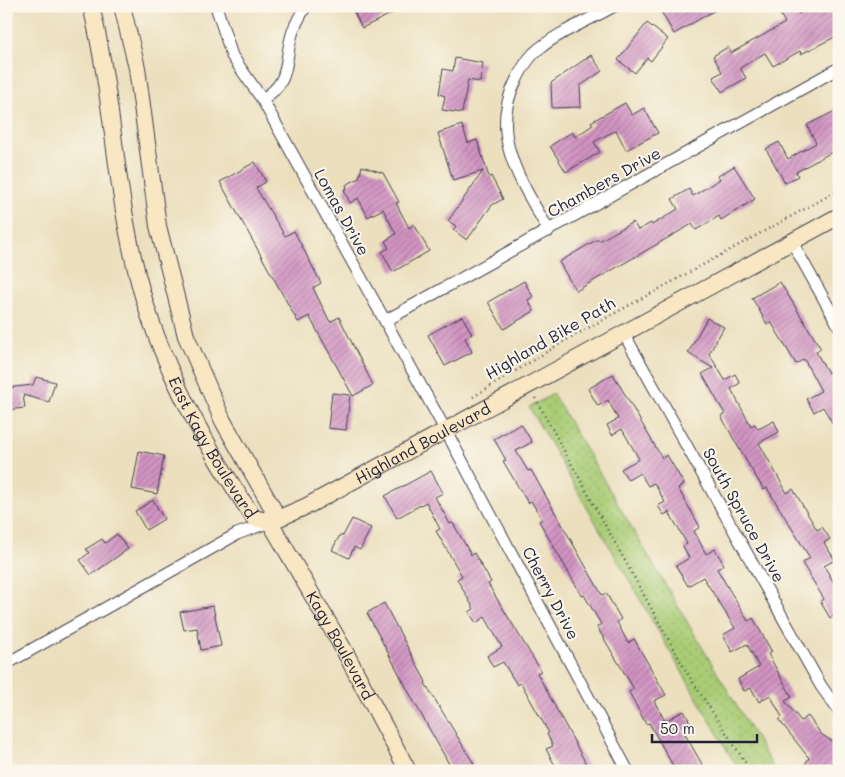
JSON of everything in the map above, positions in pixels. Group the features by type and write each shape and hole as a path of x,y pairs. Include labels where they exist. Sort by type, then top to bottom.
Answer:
{"main road":[{"name":"East Kagy Boulevard","path":"91,6 100,46 121,190 134,261 159,344 197,424 240,498 254,518 270,522 273,509 223,421 186,336 158,226 138,68 122,6"},
{"name":"Highland Boulevard","path":"270,522 308,506 839,216"},
{"name":"Kagy Boulevard","path":"270,522 344,650 408,771"}],"street":[{"name":"Lomas Drive","path":"216,6 232,56 262,99 446,431"},
{"path":"262,99 281,84 287,68 293,31 306,6"},
{"path":"549,231 518,175 508,151 504,131 505,115 510,93 521,70 534,54 548,43 614,6"},
{"name":"Chambers Drive","path":"384,321 549,231 839,68"},
{"path":"792,242 839,326"},
{"name":"South Spruce Drive","path":"624,334 821,686 839,710"},
{"name":"Cherry Drive","path":"446,431 628,771"},
{"name":"Highland Boulevard","path":"6,664 237,534 270,522"}],"path":[{"name":"Highland Bike Path","path":"470,399 568,339 839,190"},
{"path":"529,387 687,673 751,771"}],"green space":[{"path":"553,394 771,764 778,771 739,771 529,407"}],"building":[{"path":"351,6 407,6 362,28"},
{"path":"658,6 722,6 674,34"},
{"path":"794,6 799,14 813,6 839,6 839,35 801,54 800,51 773,66 765,53 740,68 746,78 722,92 713,77 722,72 713,56 728,47 731,53 785,23 780,14"},
{"path":"647,23 668,39 651,61 647,58 635,73 618,60"},
{"path":"591,55 602,71 580,86 581,107 552,108 551,83"},
{"path":"455,58 483,63 480,82 468,80 462,113 442,110 445,96 439,94 443,69 453,71"},
{"path":"625,103 632,115 644,108 658,133 626,150 616,130 594,142 600,152 566,172 550,146 572,132 575,137 593,125 591,122"},
{"path":"839,109 839,148 796,172 798,176 785,183 766,149 779,142 788,159 816,143 807,125"},
{"path":"462,125 468,143 477,140 489,177 491,176 503,199 492,205 467,240 453,230 456,226 448,221 483,171 453,180 438,133"},
{"path":"255,162 266,182 256,188 285,236 294,231 321,283 313,288 330,322 339,317 373,385 353,396 309,316 298,322 220,182"},
{"path":"362,166 383,173 399,202 396,203 409,228 414,224 429,251 393,272 382,252 389,248 385,241 396,234 383,209 368,217 358,198 350,203 344,190 347,188 346,185 359,178"},
{"path":"734,166 755,199 721,220 719,216 696,230 692,224 576,291 559,262 598,239 599,241 633,222 638,230 651,223 652,225 678,209 672,199 689,189 693,196 720,179 718,176"},
{"path":"524,281 533,297 528,300 534,311 504,329 488,302"},
{"path":"780,282 821,349 816,352 828,373 839,368 839,434 823,407 814,412 806,399 821,391 804,359 796,364 771,322 767,324 752,298"},
{"path":"462,316 472,334 465,338 472,352 445,366 428,335"},
{"path":"707,318 724,327 709,354 725,380 735,374 740,383 731,389 751,426 755,424 758,429 774,421 779,432 759,443 787,493 793,489 817,530 822,527 830,539 824,543 835,560 824,566 839,591 839,613 830,618 820,601 824,599 802,563 810,558 767,488 764,490 721,416 725,414 702,374 713,368 688,353"},
{"path":"613,374 662,458 667,455 684,484 678,488 700,527 694,531 706,554 715,549 724,565 717,569 748,621 753,618 772,652 768,654 792,697 785,701 801,721 808,716 821,734 839,746 839,752 831,764 839,771 811,771 804,766 809,758 779,720 782,717 770,695 759,702 751,688 744,691 738,679 759,667 747,644 732,652 723,635 735,628 703,577 688,586 676,566 689,558 683,546 687,544 669,512 664,515 658,506 665,502 654,483 648,486 640,473 628,480 621,469 639,459 622,429 612,435 607,425 618,419 608,400 598,406 588,389"},
{"path":"36,377 55,382 49,402 23,395 25,408 6,410 6,388 33,385"},
{"path":"332,393 350,395 346,430 328,428"},
{"path":"521,424 532,442 516,451 528,471 531,470 602,595 606,593 621,619 617,622 628,643 634,639 666,695 654,701 665,721 684,711 692,726 683,731 706,771 676,771 649,723 646,724 629,692 634,689 597,627 601,624 584,595 582,596 539,521 542,519 531,501 528,503 503,461 506,460 494,439"},
{"path":"139,451 164,456 157,494 132,489"},
{"path":"431,471 443,493 435,497 450,524 453,523 471,555 474,553 491,582 488,584 541,671 537,673 590,771 558,771 546,749 553,746 547,734 549,733 521,683 517,685 503,662 493,667 487,656 502,647 485,617 476,623 469,612 474,609 457,579 462,576 436,531 440,529 426,502 397,518 385,496"},
{"path":"153,500 164,519 146,530 135,511"},
{"path":"352,519 371,528 360,550 354,547 349,558 332,550 340,535 343,536"},
{"path":"117,534 128,549 91,575 80,560 89,553 86,549 102,539 105,543"},
{"path":"384,603 425,683 474,764 462,771 453,771 367,613"},
{"path":"213,606 221,646 201,650 197,628 184,630 180,612"}]}
